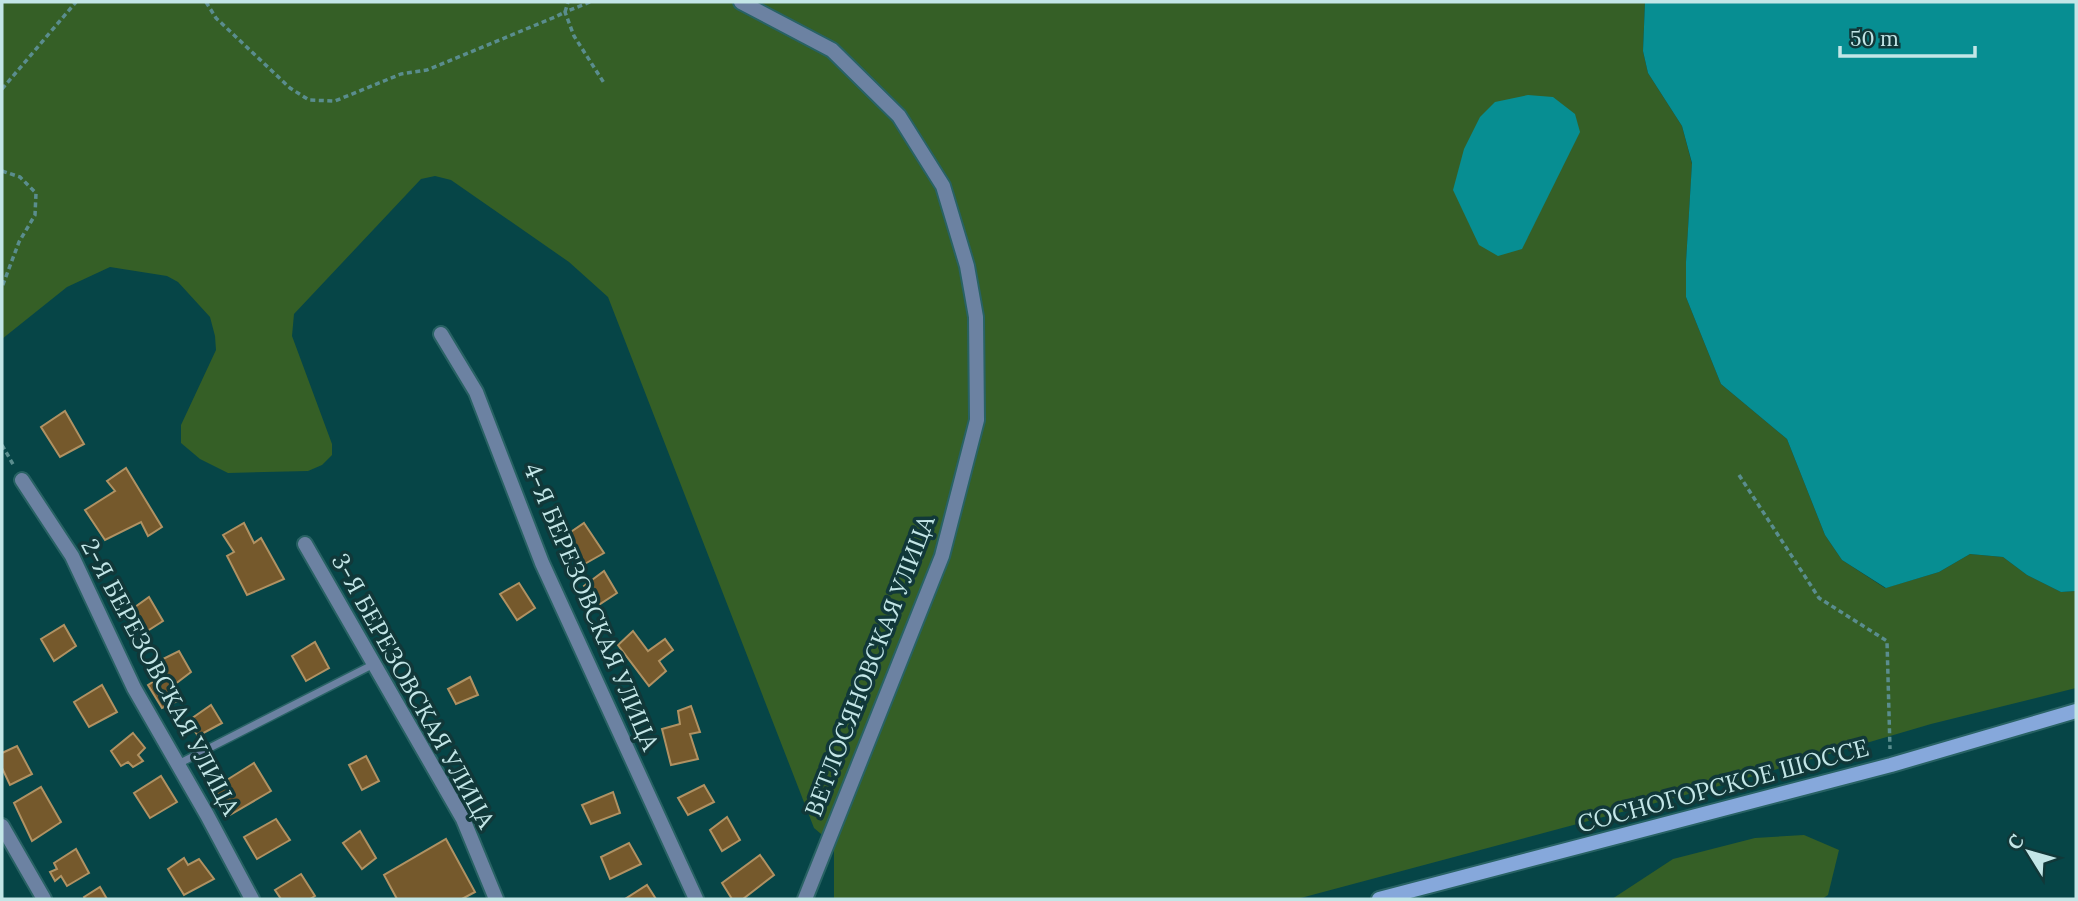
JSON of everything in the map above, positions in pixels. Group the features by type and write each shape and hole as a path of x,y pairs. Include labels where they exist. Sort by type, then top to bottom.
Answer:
{"main road":[{"name":"СОСНОГОРСКОЕ ШОССЕ","path":"1379,899 1891,765 2076,711"}],"street":[{"name":"ВЕТЛОСЯНОВСКАЯ УЛИЦА","path":"741,2 832,50 899,116 943,186 967,266 975,317 976,420 942,556 805,899"},
{"name":"4-Я БЕРЕЗОВСКАЯ УЛИЦА","path":"441,334 476,392 542,563 696,899"},
{"name":"2-Я БЕРЕЗОВСКАЯ УЛИЦА","path":"22,480 72,556 134,688 252,899"},
{"name":"3-Я БЕРЕЗОВСКАЯ УЛИЦА","path":"305,544 463,818 496,899"},
{"path":"2,826 44,899"}],"lane":[{"path":"178,764 374,664"}],"path":[{"path":"2,89 76,2"},
{"path":"206,2 216,18 290,88 309,100 335,101 401,74 427,70 590,2"},
{"path":"568,2 565,12 574,36 604,83"},
{"path":"2,171 20,177 36,193 35,215 19,242 2,287"},
{"path":"2,445 22,480"},
{"path":"1739,475 1819,598 1887,641 1891,765"}],"green space":[{"path":"2,2 1645,2 1643,51 1648,73 1682,126 1692,164 1686,297 1721,384 1787,439 1825,535 1842,560 1885,588 1939,572 1970,554 2003,557 2027,575 2061,592 2076,591 2076,688 1931,724 1730,783 1297,899 834,899 834,845 814,828 608,297 569,262 451,180 435,176 421,179 294,314 292,336 332,444 332,455 322,465 308,471 228,473 200,459 181,443 181,425 216,350 210,317 178,282 167,276 110,267 67,287 2,339"},
{"path":"1804,835 1839,850 1828,895 1822,899 1612,899 1673,859 1755,838"}],"water":[{"path":"1645,2 2076,2 2076,591 2061,592 2027,575 2003,557 1970,554 1939,572 1886,588 1842,560 1825,535 1787,439 1721,384 1686,297 1692,163 1682,126 1648,73 1643,51"},
{"path":"1528,95 1553,97 1575,114 1580,132 1522,249 1498,256 1479,245 1453,190 1464,149 1480,117 1495,102"}],"building":[{"path":"65,411 84,444 60,457 41,427"},
{"path":"126,468 162,527 148,536 141,522 105,540 85,510 115,491 107,481"},
{"path":"244,523 254,543 261,538 284,579 247,595 227,556 234,552 223,535"},
{"path":"584,523 604,553 581,566 562,538"},
{"path":"604,571 617,593 597,606 584,586"},
{"path":"519,583 535,608 517,620 500,594"},
{"path":"149,597 163,621 141,635 128,612"},
{"path":"64,625 76,646 54,661 41,639"},
{"path":"633,631 648,651 665,639 673,650 659,661 666,671 649,686 618,645"},
{"path":"315,642 329,668 306,681 292,656"},
{"path":"179,651 191,672 174,685 182,699 162,708 148,685 167,673 159,661"},
{"path":"470,677 478,695 456,704 448,689"},
{"path":"102,685 117,712 89,727 74,702"},
{"path":"211,705 222,723 198,736 188,721"},
{"path":"691,706 700,732 690,734 698,759 671,765 662,729 680,724 678,711"},
{"path":"133,733 145,748 138,755 143,761 133,767 128,762 121,766 111,751"},
{"path":"17,746 32,774 10,785 2,768 2,753"},
{"path":"366,756 379,781 362,790 349,765"},
{"path":"254,763 271,791 230,815 214,788"},
{"path":"161,776 177,802 150,818 134,793"},
{"path":"704,785 714,802 688,815 678,798"},
{"path":"41,787 61,822 32,841 14,803"},
{"path":"613,792 620,813 591,824 582,805"},
{"path":"727,817 740,840 722,851 710,830"},
{"path":"276,819 290,840 257,859 244,837"},
{"path":"360,831 376,858 362,869 343,843"},
{"path":"446,839 475,892 462,899 397,899 384,875"},
{"path":"629,843 641,864 610,879 601,857"},
{"path":"76,849 89,873 67,886 61,876 55,881 50,872 57,869 54,863"},
{"path":"760,855 774,875 743,899 732,899 722,883"},
{"path":"184,858 188,865 199,859 214,879 184,895 168,869"},
{"path":"301,874 315,896 310,899 281,899 275,890"},
{"path":"647,885 656,899 625,899"},
{"path":"100,887 107,899 85,899 84,897"}]}
